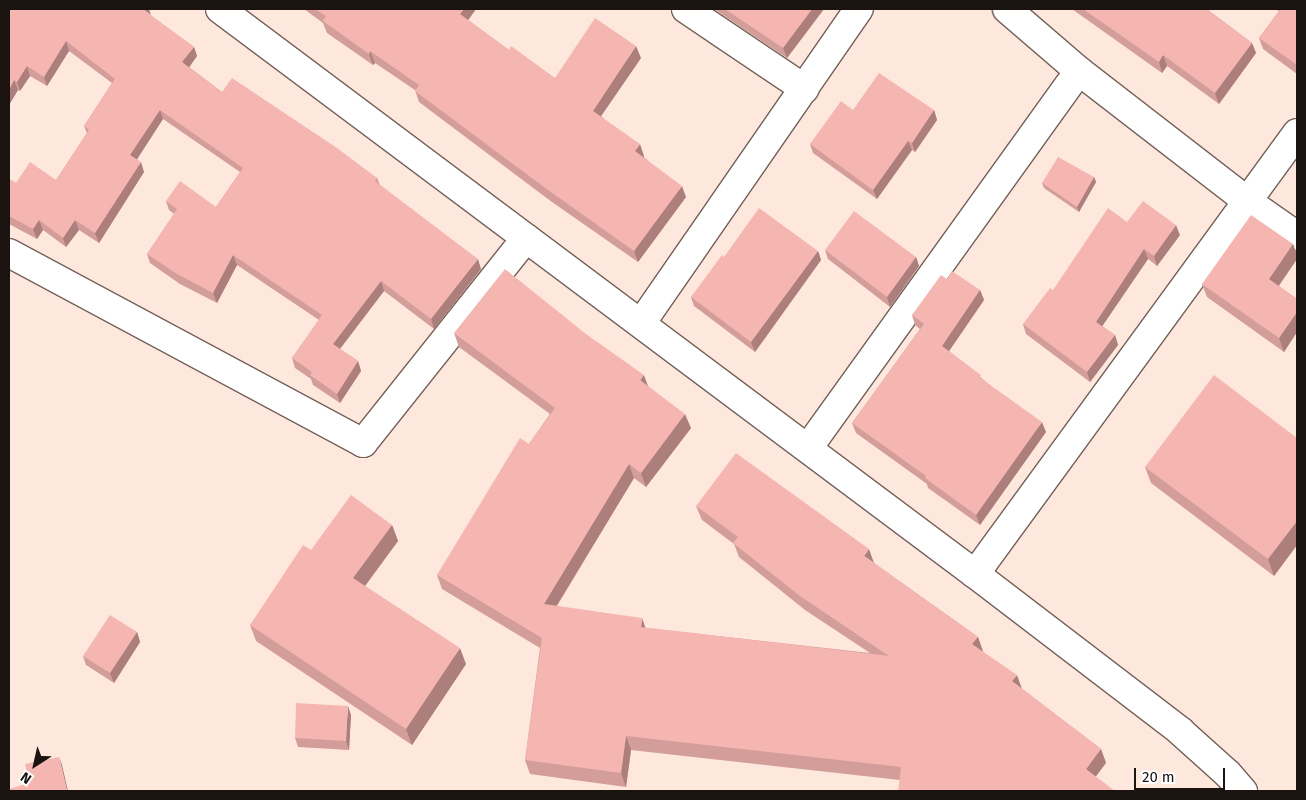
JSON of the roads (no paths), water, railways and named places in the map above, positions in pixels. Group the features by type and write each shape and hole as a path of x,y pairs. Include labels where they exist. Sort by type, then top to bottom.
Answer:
{"street":[{"path":"220,9 526,238 642,322 975,574 1180,731 1228,774 1243,791"},
{"path":"686,9 805,89"},
{"path":"642,322 859,9"},
{"path":"1007,9 1079,71 1247,201 1297,236"},
{"path":"808,448 1079,71"},
{"path":"975,574 1297,133"},
{"path":"9,253 363,443 526,238"}]}
